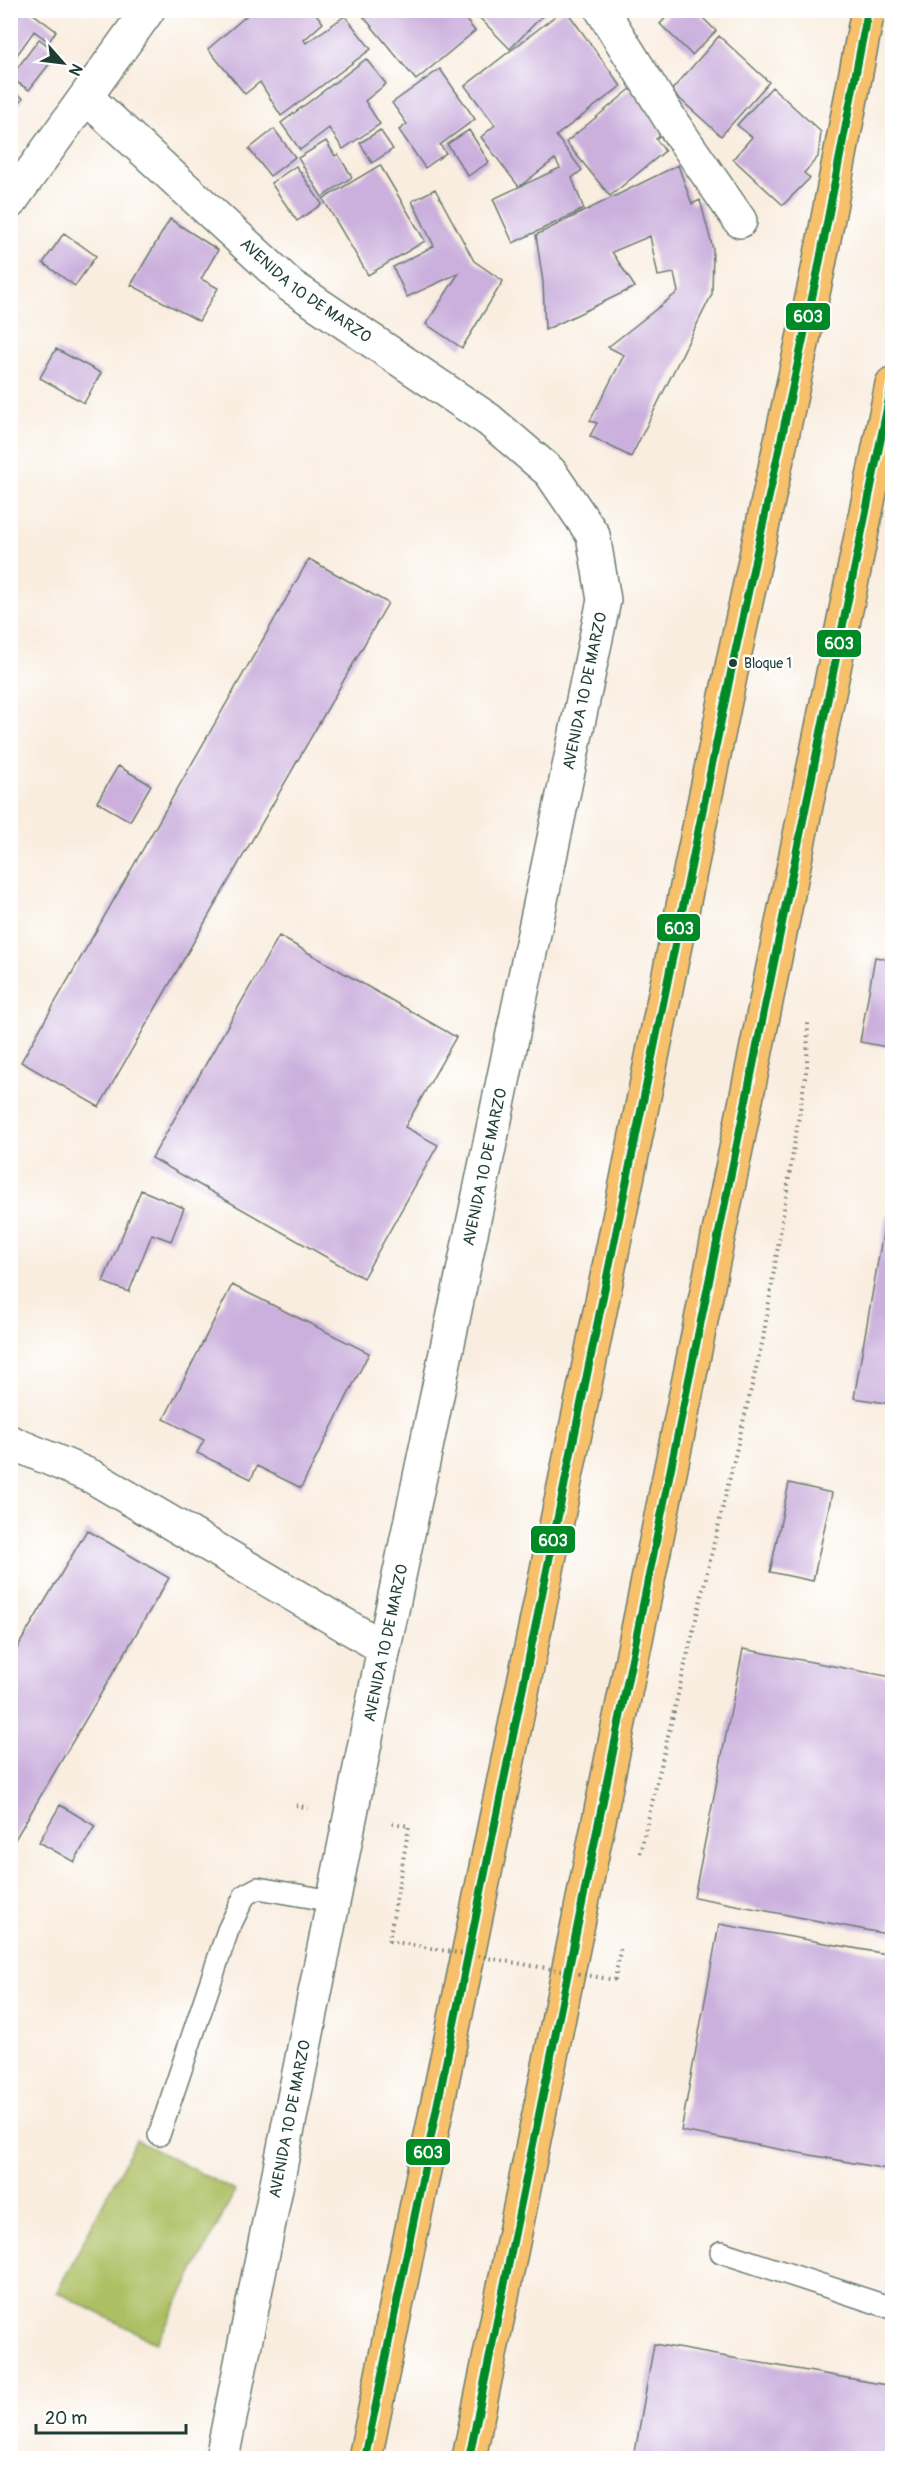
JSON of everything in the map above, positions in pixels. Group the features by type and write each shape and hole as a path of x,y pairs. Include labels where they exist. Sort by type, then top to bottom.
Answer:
{"main road":[{"path":"365,2458 733,662 818,270 868,10"},
{"path":"469,2458 892,384"}],"street":[{"path":"10,202 87,98 148,10"},
{"path":"602,10 675,127 740,221"},
{"name":"AVENIDA 10 DE MARZO","path":"87,98 291,286 489,420 550,472 593,535 604,600 384,1648 222,2458"},
{"path":"10,1442 93,1477 384,1648"}],"lane":[{"path":"159,2135 228,1930 245,1895 258,1888 333,1901"},
{"path":"721,2252 892,2308"}],"path":[{"path":"639,1858 763,1339 807,1066 808,1018"},
{"path":"399,1884 389,1941 615,1980"}],"green space":[{"path":"136,2140 235,2191 157,2343 57,2292"}],"building":[{"path":"10,10 28,10 56,31 49,42 34,31 10,65"},
{"path":"253,10 313,10 323,23 304,40 306,43 345,16 371,49 281,116 260,82 245,94 208,49"},
{"path":"358,10 458,10 475,31 416,80"},
{"path":"472,10 548,10 510,49"},
{"path":"563,10 566,10 621,86 556,136 582,170 572,178 584,209 513,243 493,199 519,187 481,137 495,125 465,86","holes":["555,159 560,168 519,187"]},
{"path":"673,10 695,10 716,31 692,55 660,24"},
{"path":"719,36 769,82 721,136 671,91"},
{"path":"39,39 58,53 29,90 10,78"},
{"path":"366,59 386,84 365,101 380,124 343,149 329,128 300,150 281,123"},
{"path":"440,69 475,119 440,145 446,153 425,168 399,130 407,124 392,103"},
{"path":"633,87 663,132 656,139 665,151 610,196 566,142"},
{"path":"772,87 821,132 818,157 804,173 810,178 783,205 733,159 752,137 737,125"},
{"path":"10,89 23,98 10,116"},
{"path":"274,129 295,157 270,176 249,149"},
{"path":"380,130 393,149 372,163 360,143"},
{"path":"469,130 489,162 468,176 447,144"},
{"path":"326,141 335,156 338,154 352,177 322,197 298,158"},
{"path":"380,165 425,241 368,275 323,199"},
{"path":"678,165 692,204 700,200 713,249 712,294 631,457 590,436 597,423 590,421 624,355 608,347 678,292 674,273 658,276 650,236 612,252 635,287 545,330 543,282 536,235"},
{"path":"296,166 322,204 297,221 271,183"},
{"path":"435,189 474,261 503,281 462,348 426,324 459,273 407,297 393,267 434,246 412,201"},
{"path":"170,219 218,250 201,279 218,288 199,321 131,285"},
{"path":"64,233 96,256 75,286 43,263"},
{"path":"56,349 101,373 84,403 40,378"},
{"path":"309,559 388,603 99,1107 21,1062"},
{"path":"118,766 151,785 130,821 97,802"},
{"path":"279,936 456,1037 405,1127 438,1145 363,1278 152,1158"},
{"path":"875,957 892,960 892,1048 860,1042"},
{"path":"141,1190 184,1208 171,1241 152,1234 129,1292 103,1282"},
{"path":"886,1215 892,1217 892,1404 854,1398"},
{"path":"232,1285 369,1353 301,1488 257,1466 251,1479 197,1453 204,1440 164,1419"},
{"path":"789,1483 832,1493 813,1581 770,1572"},
{"path":"87,1530 169,1578 10,1848 10,1660"},
{"path":"743,1649 892,1677 892,1935 694,1897"},
{"path":"60,1805 95,1826 74,1862 39,1842"},
{"path":"719,1924 892,1955 892,2170 681,2131"},
{"path":"654,2344 892,2386 892,2458 634,2458"}],"transit line":[{"name":"603","path":"365,2458 733,662 818,270 868,10"},
{"name":"603","path":"469,2458 892,384"}],"place":[{"name":"Bloque 1","path":"733,663"}]}
